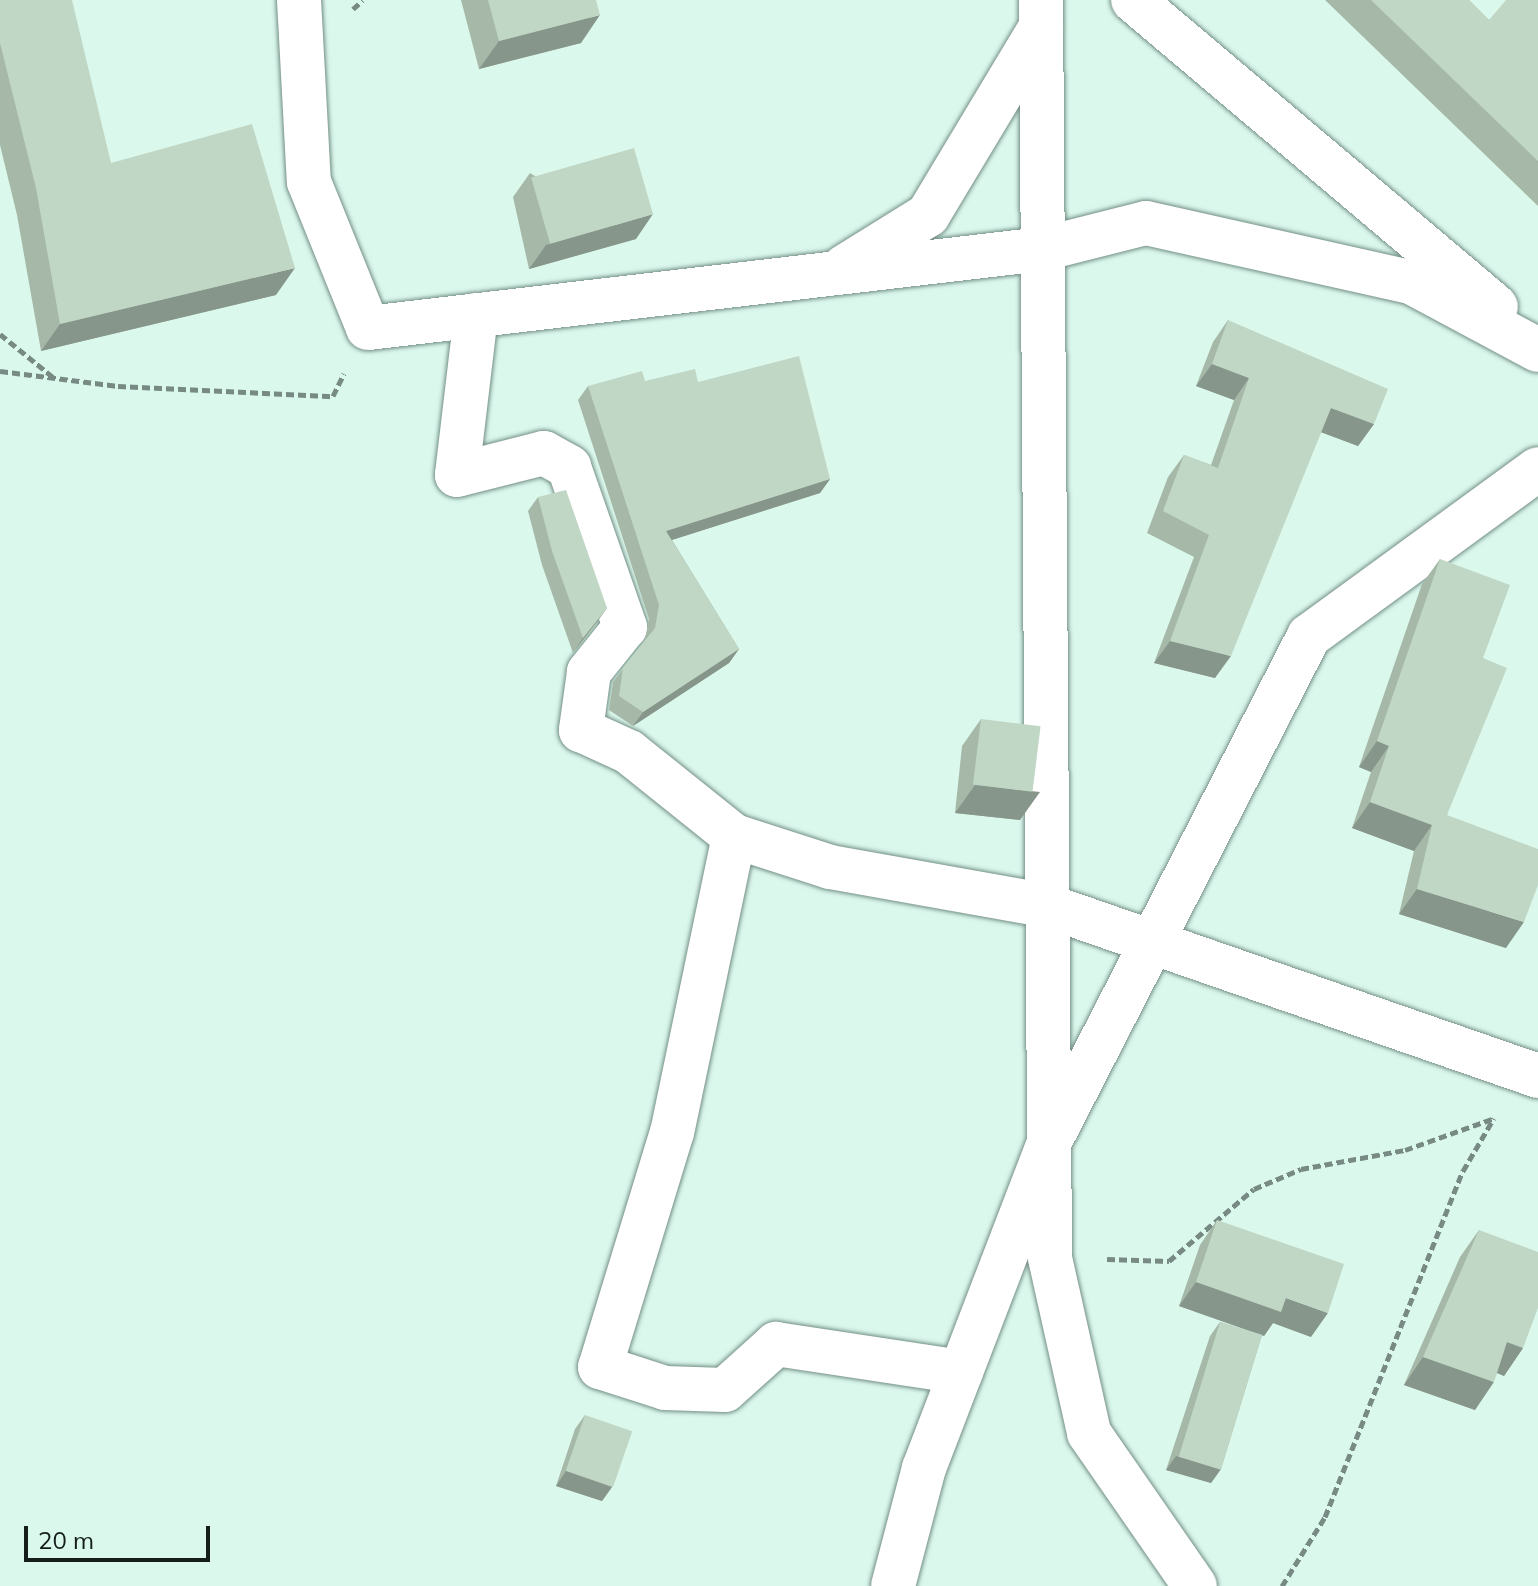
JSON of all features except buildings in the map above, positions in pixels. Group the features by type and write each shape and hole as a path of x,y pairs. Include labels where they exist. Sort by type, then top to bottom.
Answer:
{"street":[{"path":"299,0 309,182 368,328 1043,249 1146,223 1411,282 1538,350"},
{"path":"1133,0 1538,342"},
{"path":"1041,14 1050,1258 1089,1433 1195,1586"},
{"path":"835,273 928,215 1041,14"},
{"path":"476,315 457,475 544,453 569,467 625,627 589,672 581,730 629,752 734,836 830,867 1048,906 1156,941 1531,1074"},
{"path":"893,1586 924,1468 1049,1143 1156,941 1309,636 1538,469"},
{"path":"734,836 672,1132 600,1367 665,1388 725,1390 776,1344 961,1372"}],"path":[{"path":"0,371 54,378 333,396 368,328"},
{"path":"0,334 54,378"},
{"path":"1282,1586 1325,1517 1379,1398 1463,1171 1494,1118 1531,1074"},
{"path":"1050,1258 1169,1261 1254,1189 1301,1169 1405,1150 1494,1118"}]}
